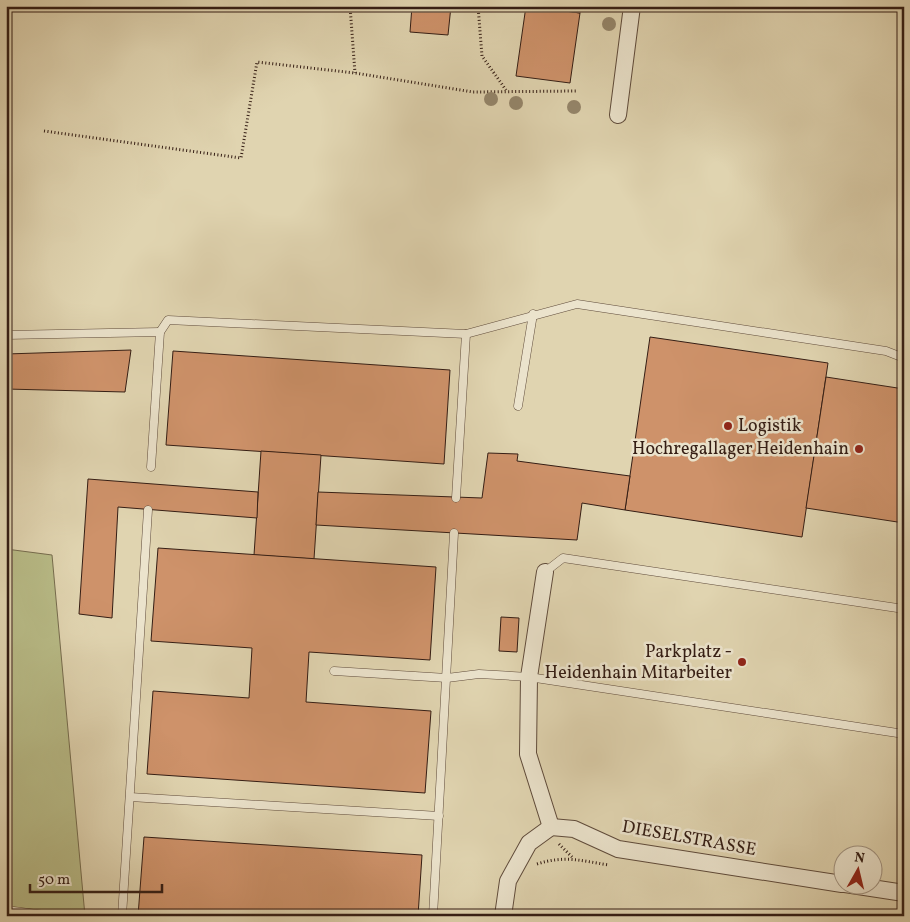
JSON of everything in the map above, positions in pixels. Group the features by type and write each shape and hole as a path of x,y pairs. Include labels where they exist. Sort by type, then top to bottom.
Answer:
{"street":[{"path":"618,115 632,6"},
{"path":"503,916 508,881 528,843 551,827 528,754 529,677 545,572"},
{"name":"DIESELSTRASSE","path":"551,827 574,829 618,849 832,882"},
{"name":"DIESELSTRASSE","path":"882,890 904,894"}],"lane":[{"path":"151,467 160,332 168,320 466,334 533,314 577,304 886,351 904,358"},
{"path":"518,406 533,314"},
{"path":"6,335 160,332"},
{"path":"456,498 466,334"},
{"path":"122,916 148,510"},
{"path":"433,916 454,533"},
{"path":"545,572 563,558 904,609"},
{"path":"334,671 447,678 479,674 529,677 904,734"},
{"path":"130,797 439,816"},
{"path":"6,910 52,916"}],"path":[{"path":"350,6 355,73"},
{"path":"478,6 482,56 506,90"},
{"path":"44,131 242,158 257,62 355,73 473,92 506,90 576,91"},
{"path":"508,881 536,864 551,859 573,858"}],"green space":[{"path":"6,549 52,555 85,916 6,916"}],"building":[{"path":"412,6 451,6 448,35 410,32"},
{"path":"526,6 580,13 570,83 516,76"},
{"path":"530,6 581,6 580,13"},
{"name":"Logistik","path":"650,337 828,363 802,537 625,510"},
{"path":"131,350 125,392 6,389 6,354"},
{"path":"173,351 450,370 444,464 166,445"},
{"name":"Hochregallager Heidenhain","path":"826,377 904,389 904,523 806,508"},
{"path":"261,451 321,455 314,559 254,555"},
{"path":"488,453 518,454 517,461 630,476 625,510 582,503 577,540 316,525 318,492 482,498"},
{"path":"88,479 258,492 257,518 118,507 112,618 79,614"},
{"path":"158,548 436,567 430,660 309,652 306,702 431,711 425,793 147,774 153,691 249,698 252,648 151,641"},
{"path":"501,617 519,618 517,652 499,651"},
{"path":"144,837 422,855 418,916 138,916"}],"place":[{"name":"Logistik","path":"728,426"},
{"name":"Hochregallager Heidenhain","path":"859,449"},
{"name":"Parkplatz - Heidenhain Mitarbeiter","path":"742,662"}]}
